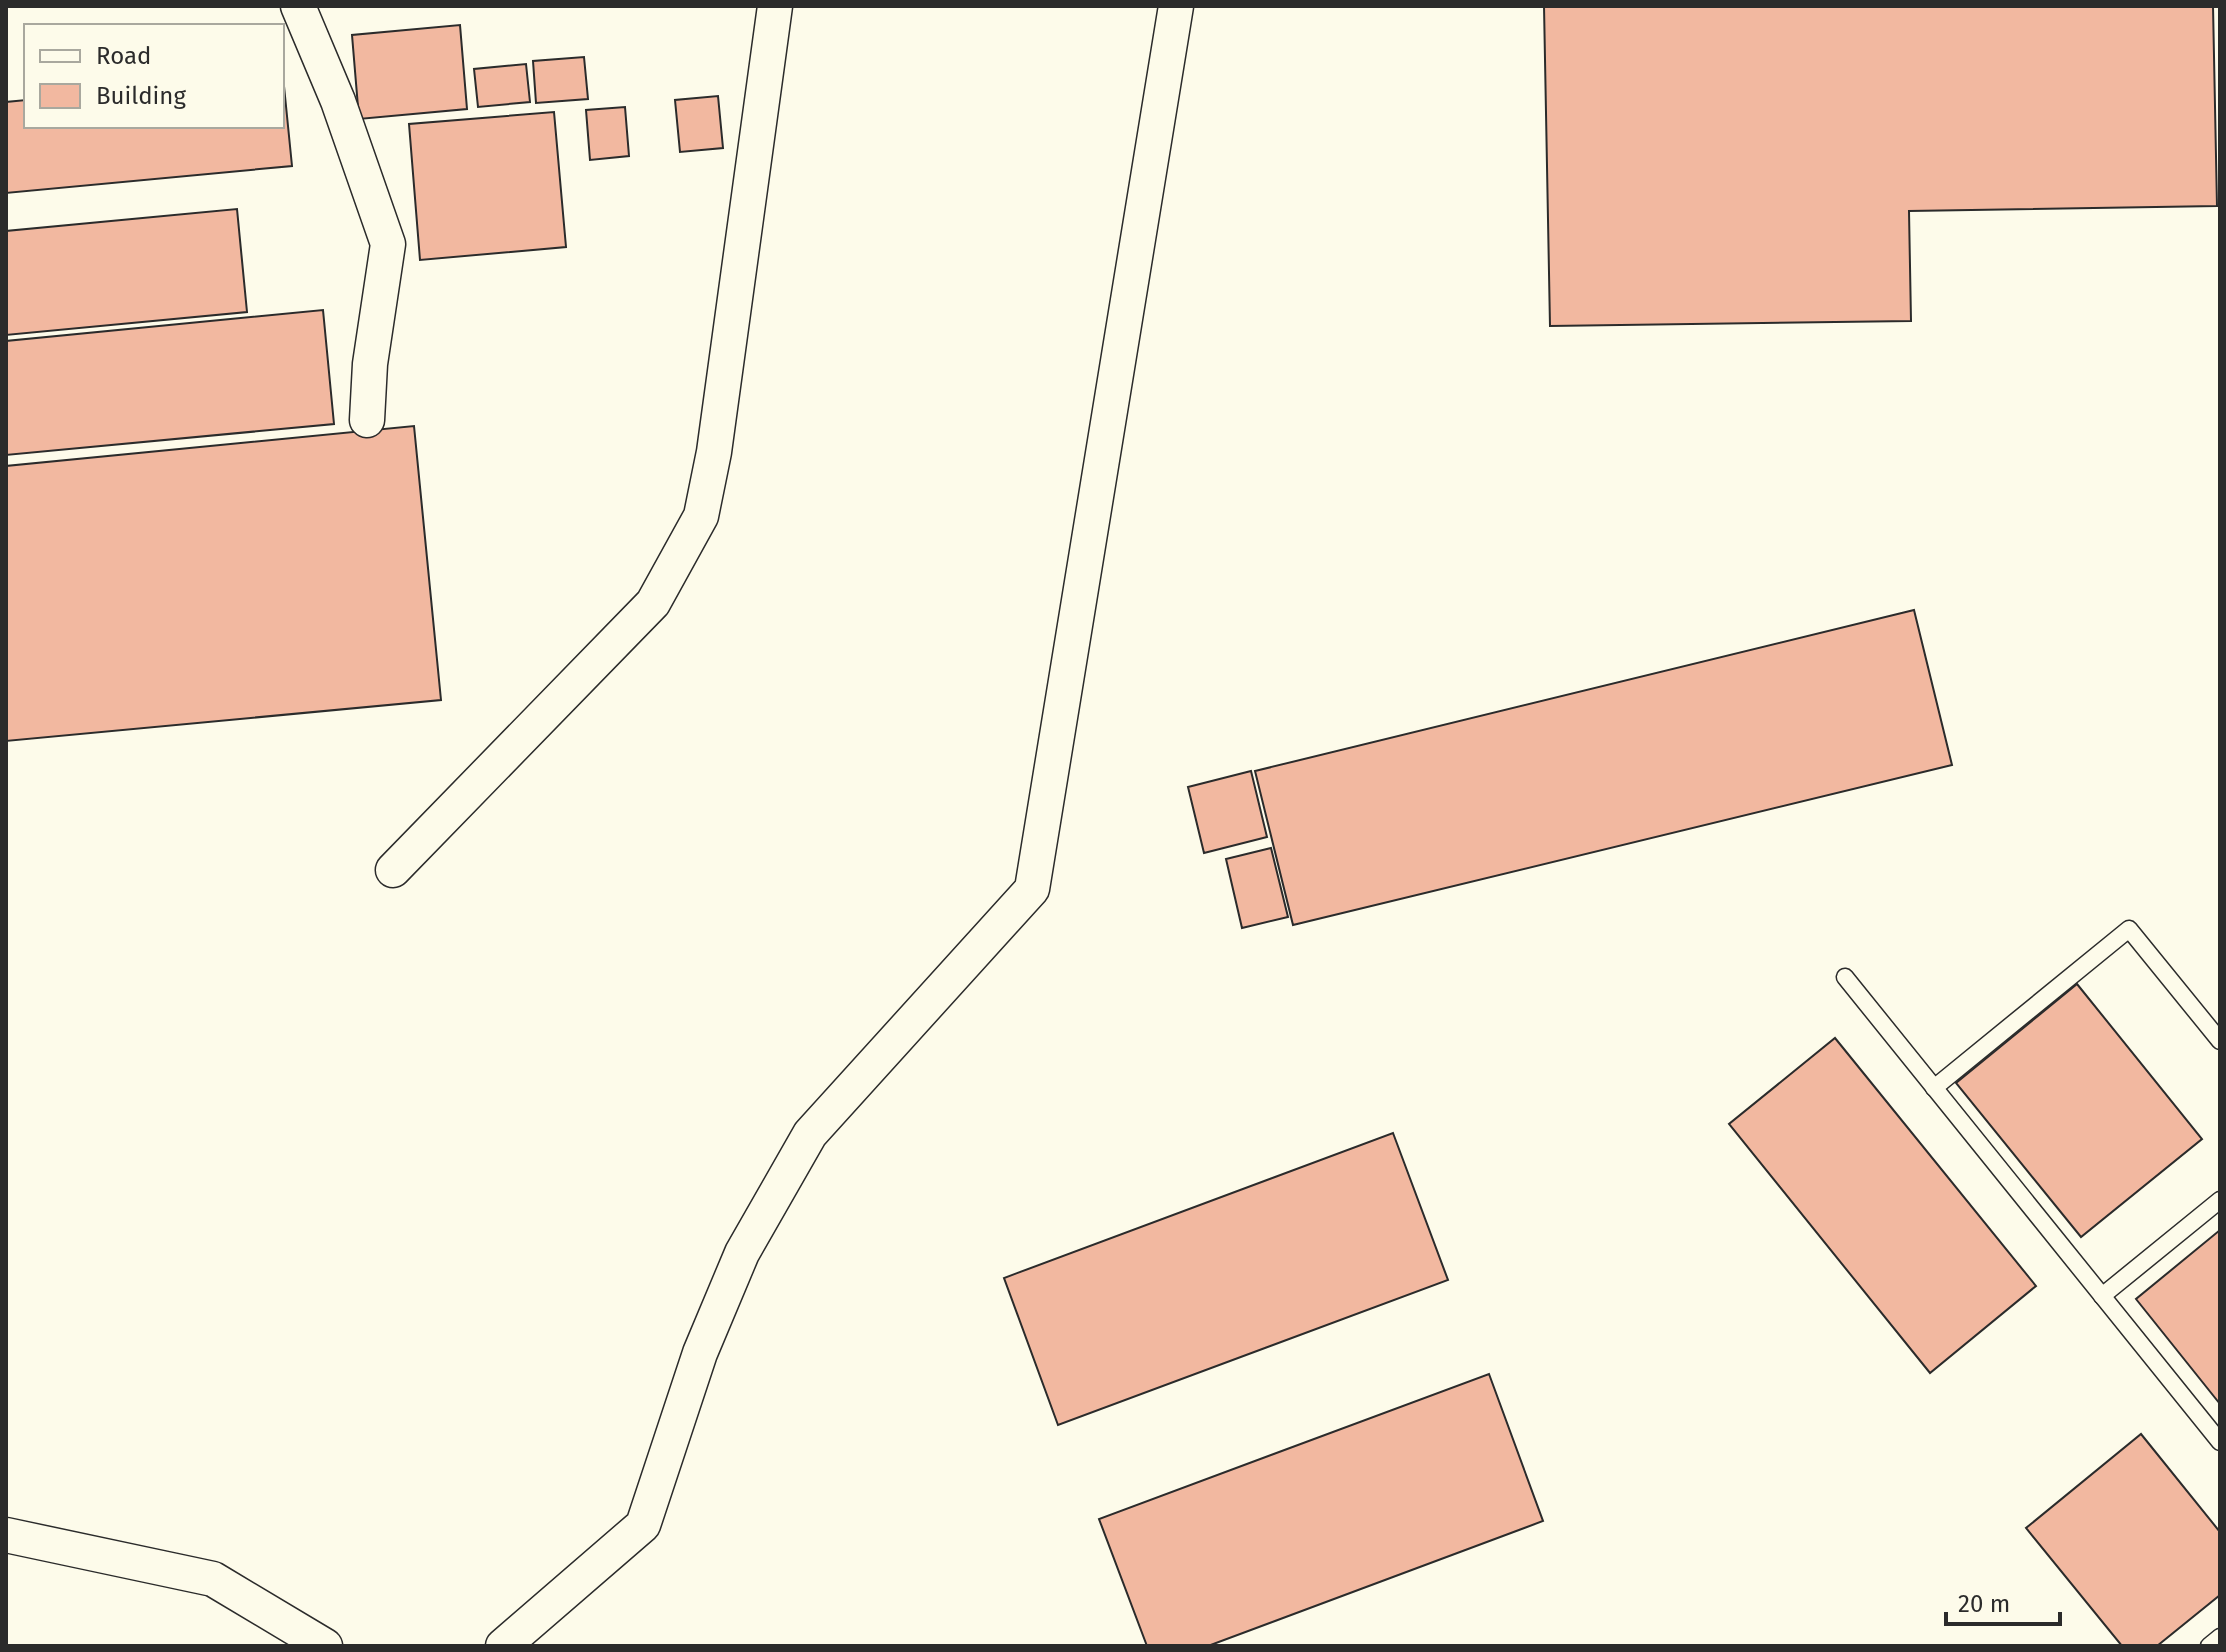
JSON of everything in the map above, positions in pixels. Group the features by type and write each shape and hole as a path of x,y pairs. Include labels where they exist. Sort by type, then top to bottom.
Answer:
{"street":[{"path":"298,6 338,101 388,244 370,364 367,420"},
{"path":"393,870 653,603 701,516 714,452 775,6"},
{"path":"503,1646 643,1525 700,1353 736,1267 810,1134 1032,889 1176,6"},
{"path":"6,1535 213,1579 325,1646"}],"lane":[{"path":"1934,1088 2129,929 2220,1041"},
{"path":"1845,977 2220,1442"},
{"path":"2102,1296 2220,1200"},
{"path":"2209,1646 2220,1637"}],"building":[{"path":"1544,6 2213,6 2217,206 1909,211 1911,321 1550,326"},
{"path":"460,25 467,109 359,119 352,35"},
{"path":"584,57 588,99 536,103 533,61"},
{"path":"526,64 530,102 478,107 474,69"},
{"path":"284,86 292,166 6,193 6,102 24,100 24,128 284,128"},
{"path":"718,96 723,148 680,152 675,100"},
{"path":"625,107 629,156 590,160 586,110"},
{"path":"554,112 566,247 420,260 409,124"},
{"path":"237,209 247,312 6,335 6,231"},
{"path":"323,310 334,424 6,455 6,341"},
{"path":"414,426 441,700 6,741 6,466"},
{"path":"1914,610 1952,765 1293,925 1255,771"},
{"path":"1251,771 1267,837 1204,853 1188,787"},
{"path":"1271,848 1288,917 1242,928 1226,859"},
{"path":"2077,984 2202,1139 2081,1237 1956,1083"},
{"path":"1835,1038 2036,1286 1930,1373 1729,1124"},
{"path":"1393,1133 1448,1280 1058,1425 1004,1278"},
{"path":"2220,1230 2220,1404 2136,1299"},
{"path":"1489,1374 1543,1521 1208,1646 1147,1646 1099,1519"},
{"path":"2141,1434 2220,1532 2220,1595 2157,1646 2122,1646 2026,1528"}]}
